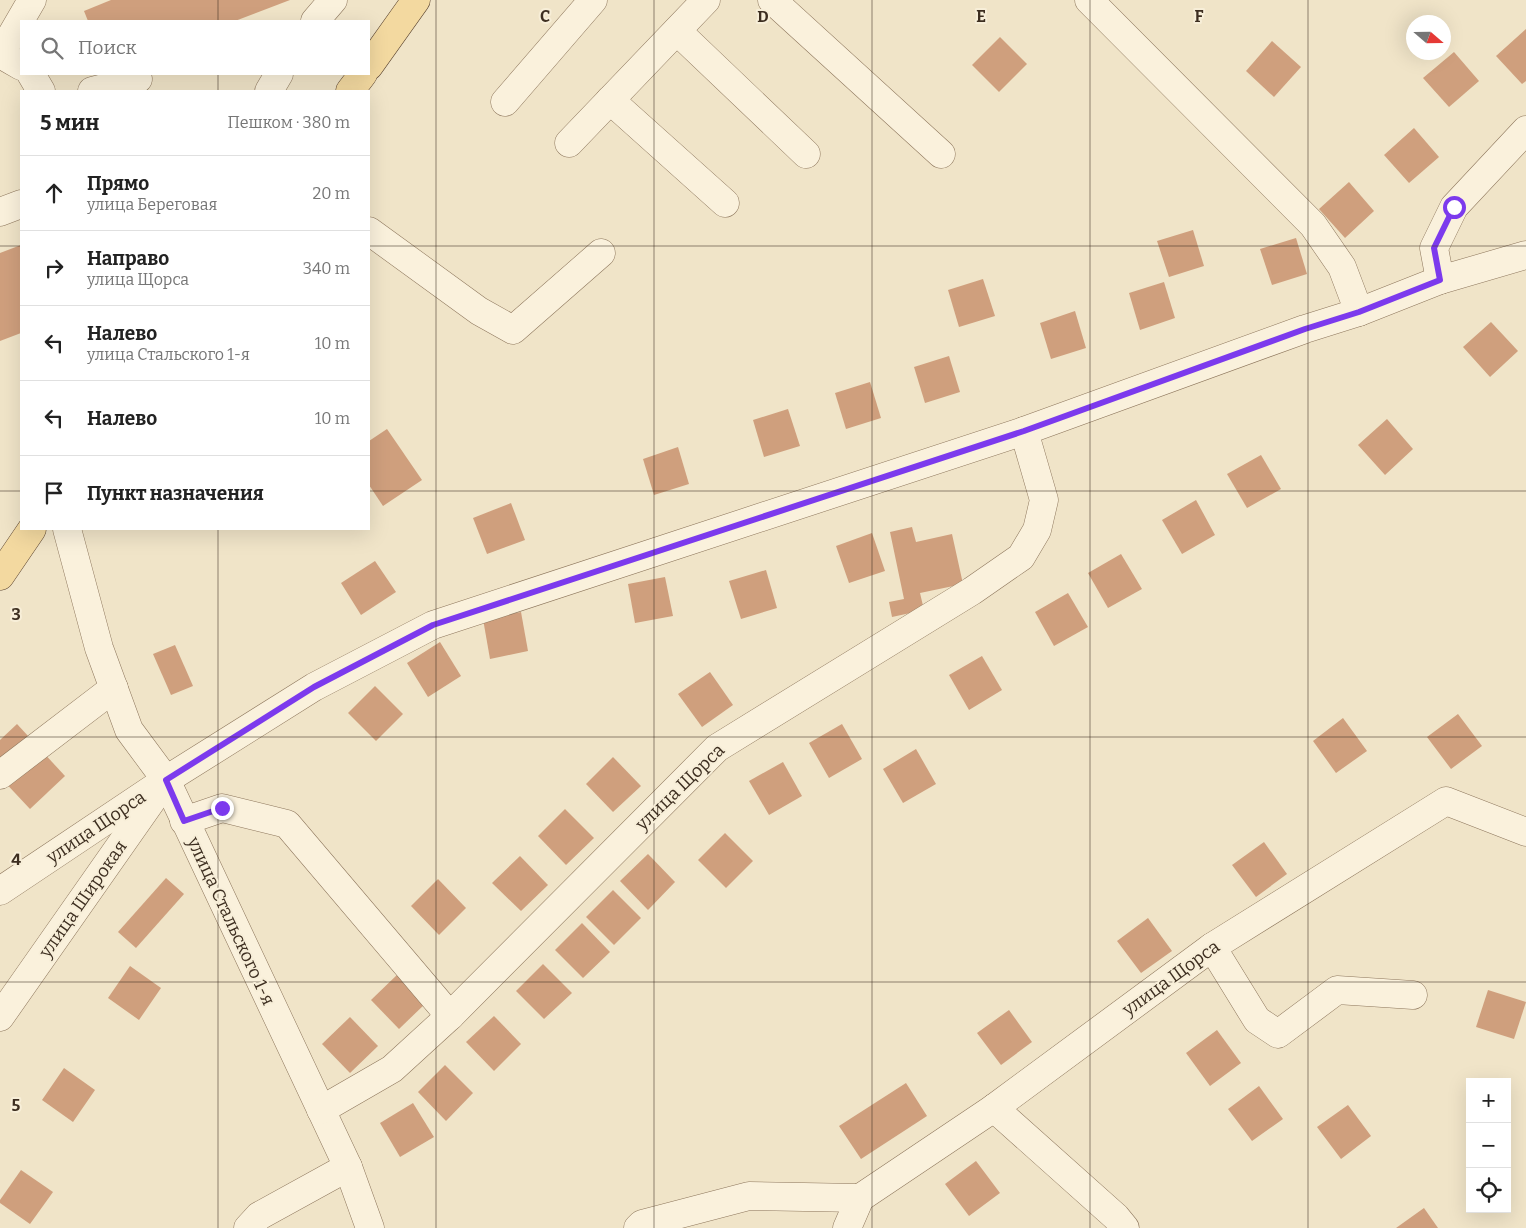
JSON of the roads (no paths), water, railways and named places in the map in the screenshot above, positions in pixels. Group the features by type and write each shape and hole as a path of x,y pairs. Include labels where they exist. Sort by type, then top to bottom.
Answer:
{"main road":[{"path":"370,65 416,0"},
{"path":"351,90 362,75"},
{"path":"0,576 31,530"}],"street":[{"path":"20,20 32,0"},
{"path":"316,20 333,0"},
{"path":"505,102 593,0"},
{"path":"569,143 706,0"},
{"path":"772,0 941,154"},
{"path":"1089,0 1313,225 1342,267 1359,312"},
{"path":"20,20 0,54 20,65"},
{"path":"677,31 806,154"},
{"path":"32,75 39,90"},
{"path":"269,90 278,75"},
{"path":"96,90 138,79"},
{"path":"610,100 725,203"},
{"path":"1440,280 1434,248 1454,207 1526,130"},
{"path":"0,212 20,204"},
{"path":"370,232 479,311 513,330 601,253"},
{"name":"улица Щорса","path":"2,888 166,780 314,687 433,625 1024,431 1305,329 1359,312 1440,280 1526,255"},
{"name":"улица Щорса","path":"321,1110 392,1069 450,1016 716,748 972,591 1020,556 1037,530 1044,500 1024,431"},
{"name":"улица Стальского 1-я","path":"67,530 99,648 129,730 166,780 348,1167 370,1228"},
{"path":"0,775 114,688"},
{"name":"улица Широкая","path":"0,1017 166,780"},
{"name":"улица Щорса","path":"860,1198 994,1108 1212,946 1446,800 1526,832"},
{"path":"184,821 222,808 288,824 450,1016"},
{"path":"1212,946 1257,1020 1278,1034 1337,990 1413,995"},
{"path":"994,1108 1116,1217 1124,1228"},
{"path":"248,1228 259,1216 348,1167"},
{"path":"638,1228 642,1224 749,1196 860,1198 847,1228"}]}
